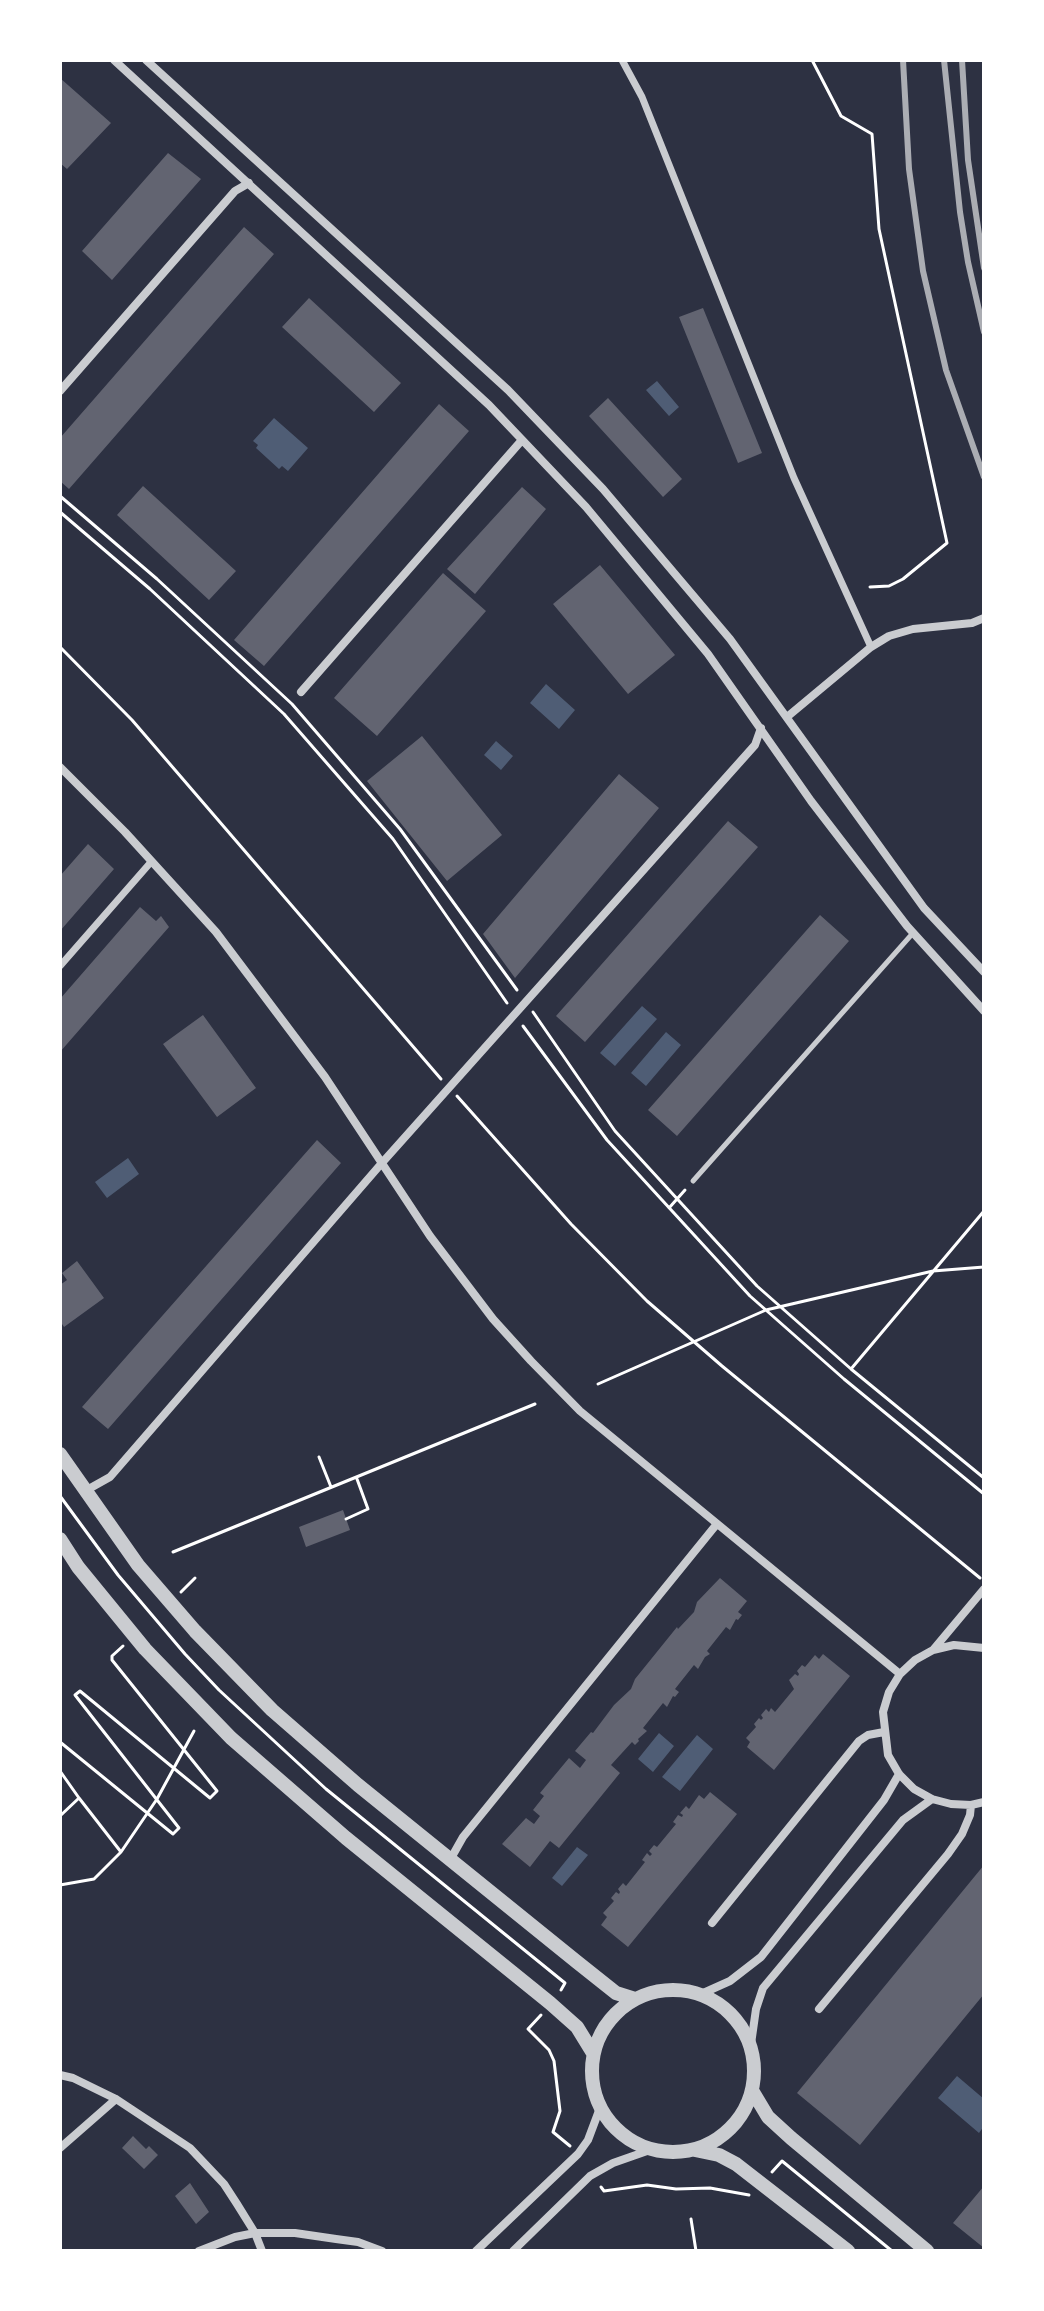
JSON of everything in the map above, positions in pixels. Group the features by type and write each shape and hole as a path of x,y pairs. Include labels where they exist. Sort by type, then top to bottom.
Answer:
{"street":[{"path":"114,60 489,405 586,507 708,654 811,801 913,933 984,1011"},
{"path":"146,60 508,390 622,512 730,639 924,908 984,972"},
{"path":"622,60 642,97 794,478 871,647"},
{"path":"60,391 235,191 249,183"},
{"path":"301,692 522,440"},
{"path":"787,717 871,647 889,636 913,629 972,623 984,618"},
{"path":"85,1491 110,1477 381,1164 755,745 761,728"},
{"path":"60,767 125,832 216,932 325,1077 381,1164 475,1296 531,1361 580,1411 900,1674"},
{"path":"60,966 151,862"},
{"path":"60,1454 138,1565 272,1710 358,1785 616,1993 635,1999"},
{"path":"450,1860 463,1837 716,1525"},
{"path":"60,1539 134,1635 231,1738 346,1838 550,2003 577,2027 593,2053"},
{"path":"933,1650 984,1589"},
{"path":"984,1648 954,1645 933,1650 915,1660 900,1674 889,1692 883,1712 888,1755 899,1774 914,1789 932,1799 951,1804 984,1802"},
{"path":"712,1923 859,1741 868,1735 884,1732"},
{"path":"701,1994 730,1981 761,1957 884,1800 899,1774"},
{"path":"751,2044 725,2008 701,1994 654,1992 635,1999 616,2012 602,2031 593,2053 592,2081 600,2108 613,2127 630,2141 650,2150 673,2153 695,2150 715,2141 738,2122 753,2092 755,2077 751,2044 756,2009 763,1988 903,1820 932,1799"},
{"path":"819,2009 948,1854 962,1834 971,1805"},
{"path":"60,2075 116,2099 190,2148 224,2184 255,2233 262,2251"},
{"path":"753,2092 768,2117 927,2251"},
{"path":"60,2148 116,2099"},
{"path":"476,2251 578,2154 588,2140 600,2108"},
{"path":"513,2251 590,2176 613,2163 650,2150"},
{"path":"695,2150 719,2155 736,2164 848,2251"},
{"path":"199,2251 255,2233 295,2233 358,2242 382,2251"}],"lane":[{"path":"693,1181 913,933"}],"path":[{"path":"812,60 841,116 872,134 879,229 947,543 903,579 889,586 870,587"},
{"path":"60,647 132,720 571,1224 647,1301 984,1581"},
{"path":"669,1208 693,1181"},
{"path":"851,1369 984,1211"},
{"path":"598,1384 766,1310 933,1271 984,1267"},
{"path":"173,1552 535,1404"},
{"path":"319,1457 332,1489"},
{"path":"346,1519 368,1509 357,1479"},
{"path":"60,1742 173,1834 179,1828 75,1695 80,1691 210,1798 217,1791 112,1660 112,1656 195,1578"},
{"path":"60,1885 94,1879 121,1852 148,1814 194,1731"},
{"path":"60,1771 121,1852"},
{"path":"61,1813 79,1798"},
{"path":"691,2219 696,2251"}],"water":[{"path":"657,381 679,407 669,416 646,390"},
{"path":"274,418 308,448 288,471 282,466 279,469 256,448 258,445 253,441"},
{"path":"546,684 575,710 559,729 530,703"},
{"path":"496,741 513,756 501,770 484,755"},
{"path":"642,1006 657,1019 615,1066 600,1053"},
{"path":"666,1032 681,1045 646,1086 631,1073"},
{"path":"128,1158 139,1174 107,1198 95,1182"},
{"path":"659,1733 674,1746 653,1772 638,1759"},
{"path":"697,1735 713,1749 680,1791 662,1777"},
{"path":"577,1847 588,1855 562,1886 552,1878"},
{"path":"957,2076 984,2099 984,2126 979,2133 938,2098"}],"building":[{"path":"60,78 111,123 67,169 60,163"},
{"path":"168,153 201,179 112,280 82,251"},
{"path":"244,227 274,254 69,489 60,481 60,438"},
{"path":"309,298 401,383 374,412 282,327"},
{"path":"703,308 762,453 738,463 679,317"},
{"path":"608,398 682,479 663,497 589,416"},
{"path":"439,404 469,431 264,666 234,640"},
{"path":"143,486 236,571 209,600 117,515"},
{"path":"522,487 546,509 475,594 447,569"},
{"path":"600,565 675,655 628,694 553,604"},
{"path":"443,573 486,611 377,736 334,698"},
{"path":"422,736 502,835 447,881 367,781"},
{"path":"619,774 659,808 515,978 483,934"},
{"path":"728,821 758,847 585,1042 556,1016"},
{"path":"88,844 114,869 60,931 60,876"},
{"path":"140,907 156,921 161,916 169,927 60,1052 60,999"},
{"path":"820,915 849,941 677,1136 648,1110"},
{"path":"203,1015 256,1088 217,1117 163,1044"},
{"path":"317,1140 341,1163 108,1429 82,1407"},
{"path":"77,1261 104,1298 64,1327 60,1321 60,1285 67,1280 62,1273"},
{"path":"343,1510 350,1530 306,1547 299,1527"},
{"path":"720,1578 747,1601 738,1612 742,1615 730,1630 726,1627 707,1651 710,1654 698,1669 694,1665 675,1689 679,1692 667,1707 663,1703 643,1728 647,1731 639,1741 635,1745 632,1742 611,1765 620,1773 559,1848 550,1841 530,1867 502,1844 526,1818 534,1824 540,1816 533,1810 544,1796 540,1793 569,1758 580,1768 586,1760 575,1751 631,1689 635,1679"},
{"path":"823,1654 850,1676 774,1770 747,1747 750,1742 746,1738 759,1718 763,1718 761,1715 766,1709 769,1712 771,1708 775,1712 794,1689 789,1680 795,1674 798,1676 797,1671 802,1665 805,1667 815,1655 819,1659"},
{"path":"710,1792 737,1814 628,1947 601,1925 607,1917 603,1913 614,1901 611,1898 616,1892 619,1894 618,1889 623,1883 626,1886 645,1862 642,1860 647,1853 652,1854 649,1851 654,1845 657,1847 676,1824 673,1822 678,1815 682,1817 680,1813 686,1806 689,1809 699,1795 704,1799"},
{"path":"984,1865 984,1994 860,2145 797,2093"},
{"path":"133,2136 146,2149 149,2146 158,2155 144,2169 122,2148"},
{"path":"190,2183 209,2212 196,2224 175,2196"},
{"path":"984,2186 984,2248 953,2223"}],"railway":[{"path":"903,60 909,169 923,271 946,370 984,477"},
{"path":"944,60 960,212 984,332"},
{"path":"962,60 968,160 984,268"}]}
